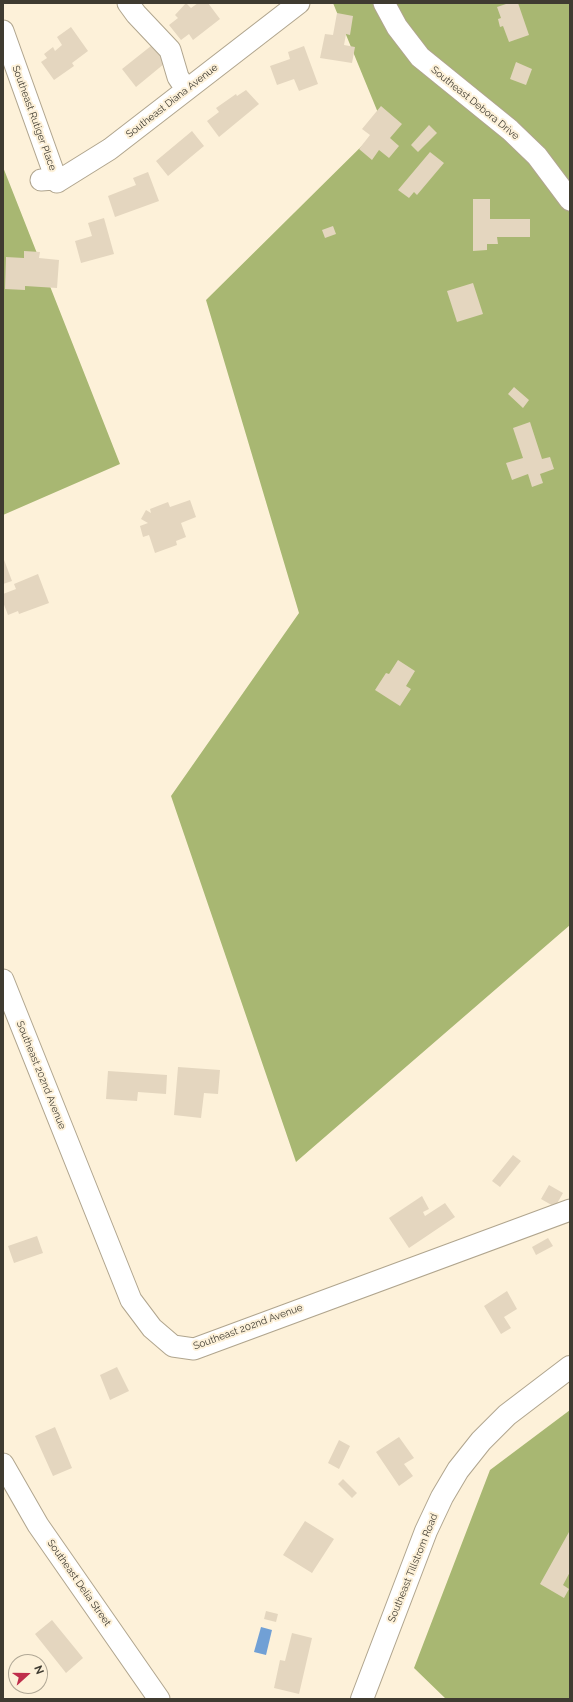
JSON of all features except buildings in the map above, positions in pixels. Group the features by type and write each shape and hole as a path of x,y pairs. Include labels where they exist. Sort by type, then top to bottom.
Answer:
{"main road":[{"name":"Southeast Tillstrom Road","path":"362,1699 426,1531 442,1497 458,1470 481,1441 507,1415 570,1367"}],"street":[{"path":"128,3 136,14 170,50 178,77 186,89"},
{"name":"Southeast Diana Avenue","path":"49,181 110,149 298,3"},
{"name":"Southeast Debora Drive","path":"384,3 397,27 420,57 510,130 537,156 570,200"},
{"name":"Southeast Rutiger Place","path":"3,31 49,181"},
{"name":"Southeast 202nd Avenue","path":"3,980 131,1300 152,1328 173,1346 194,1349 570,1210"},
{"name":"Southeast Delia Street","path":"3,1464 38,1525 159,1699"}],"green space":[{"path":"333,3 570,3 570,925 296,1162 171,796 299,613 206,300 383,125"},
{"path":"3,167 120,464 3,515"},
{"path":"570,1410 570,1699 446,1699 414,1668 490,1470"}],"water":[{"path":"261,1627 272,1630 266,1655 254,1652"}]}
